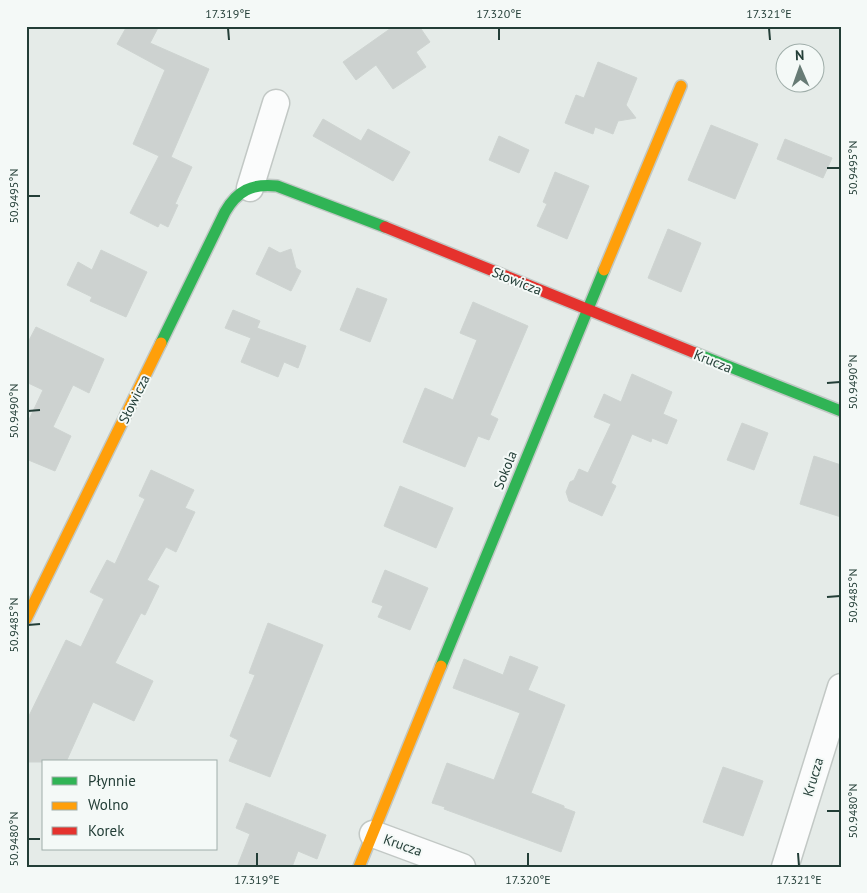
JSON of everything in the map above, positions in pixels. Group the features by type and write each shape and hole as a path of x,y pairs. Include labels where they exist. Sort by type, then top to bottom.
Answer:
{"street":[{"name":"Sokola","path":"359,867 587,309 681,86"},
{"path":"250,188 276,103"},
{"name":"Słowicza","path":"26,619 225,212 233,199 250,188 270,184 277,186 417,239 587,309"},
{"name":"Krucza","path":"587,309 841,411"},
{"name":"Krucza","path":"785,867 841,687"},
{"name":"Krucza","path":"373,834 462,867"}],"building":[{"path":"127,26 159,26 150,43 209,69 171,157 192,167 175,204 178,205 168,227 160,223 158,227 130,213 159,156 133,144 165,70 117,44"},
{"path":"394,26 419,26 430,42 416,52 426,67 393,89 376,65 356,80 343,62"},
{"path":"598,62 637,78 626,105 636,118 618,121 613,134 595,127 593,134 565,123 576,95 584,98"},
{"path":"323,119 361,141 368,129 410,152 393,181 313,136"},
{"path":"711,125 758,144 735,199 688,180"},
{"path":"499,136 529,150 519,173 489,160"},
{"path":"785,139 832,158 823,178 777,159"},
{"path":"555,172 589,186 567,239 537,226 547,204 543,202"},
{"path":"668,229 701,243 681,292 648,278"},
{"path":"269,247 280,253 291,249 296,268 301,271 291,291 256,274"},
{"path":"101,250 147,272 126,317 90,301 92,297 67,285 78,262 92,270"},
{"path":"357,288 387,299 370,342 340,330"},
{"path":"473,302 528,326 490,415 498,419 489,440 478,436 465,467 403,442 425,388 453,400 477,340 460,333"},
{"path":"233,310 260,321 257,328 306,346 298,368 284,362 278,377 241,362 251,338 225,328"},
{"path":"36,327 104,359 89,393 73,385 53,427 71,436 55,471 26,459 26,426 43,390 26,382 26,346"},
{"path":"632,374 672,392 663,414 677,420 667,444 652,438 651,442 632,434 611,483 616,486 602,516 569,501 566,492 579,469 588,473 611,424 594,417 604,394 621,402"},
{"path":"742,423 768,433 754,470 727,460"},
{"path":"814,456 841,465 841,517 800,504"},
{"path":"151,470 194,490 185,508 195,512 176,552 166,547 147,580 159,586 145,615 141,613 115,663 153,681 134,721 93,702 67,760 26,762 26,722 66,640 81,647 104,599 90,592 107,560 115,564 145,499 139,496"},
{"path":"400,486 453,508 436,548 384,526"},
{"path":"385,570 428,588 410,630 378,617 383,606 372,602"},
{"path":"268,623 323,645 270,777 229,761 238,740 230,736 255,675 249,673"},
{"path":"510,656 538,667 528,690 565,705 531,793 575,812 561,852 432,803 447,763 494,780 520,713 453,688 464,659 503,675"},
{"path":"723,767 763,781 743,836 703,822"},
{"path":"246,803 326,835 317,859 298,851 292,867 237,867 250,834 236,828"}],"traffic: fast":[{"path":"161,343 225,212 235,199 246,190 260,186 277,186 385,227"},
{"path":"441,666 604,270"},
{"path":"695,353 841,411"}],"traffic: slow":[{"path":"604,270 681,86"},
{"path":"26,619 161,343"},
{"path":"359,867 441,666"}],"traffic: jam":[{"path":"385,227 695,353"}]}
